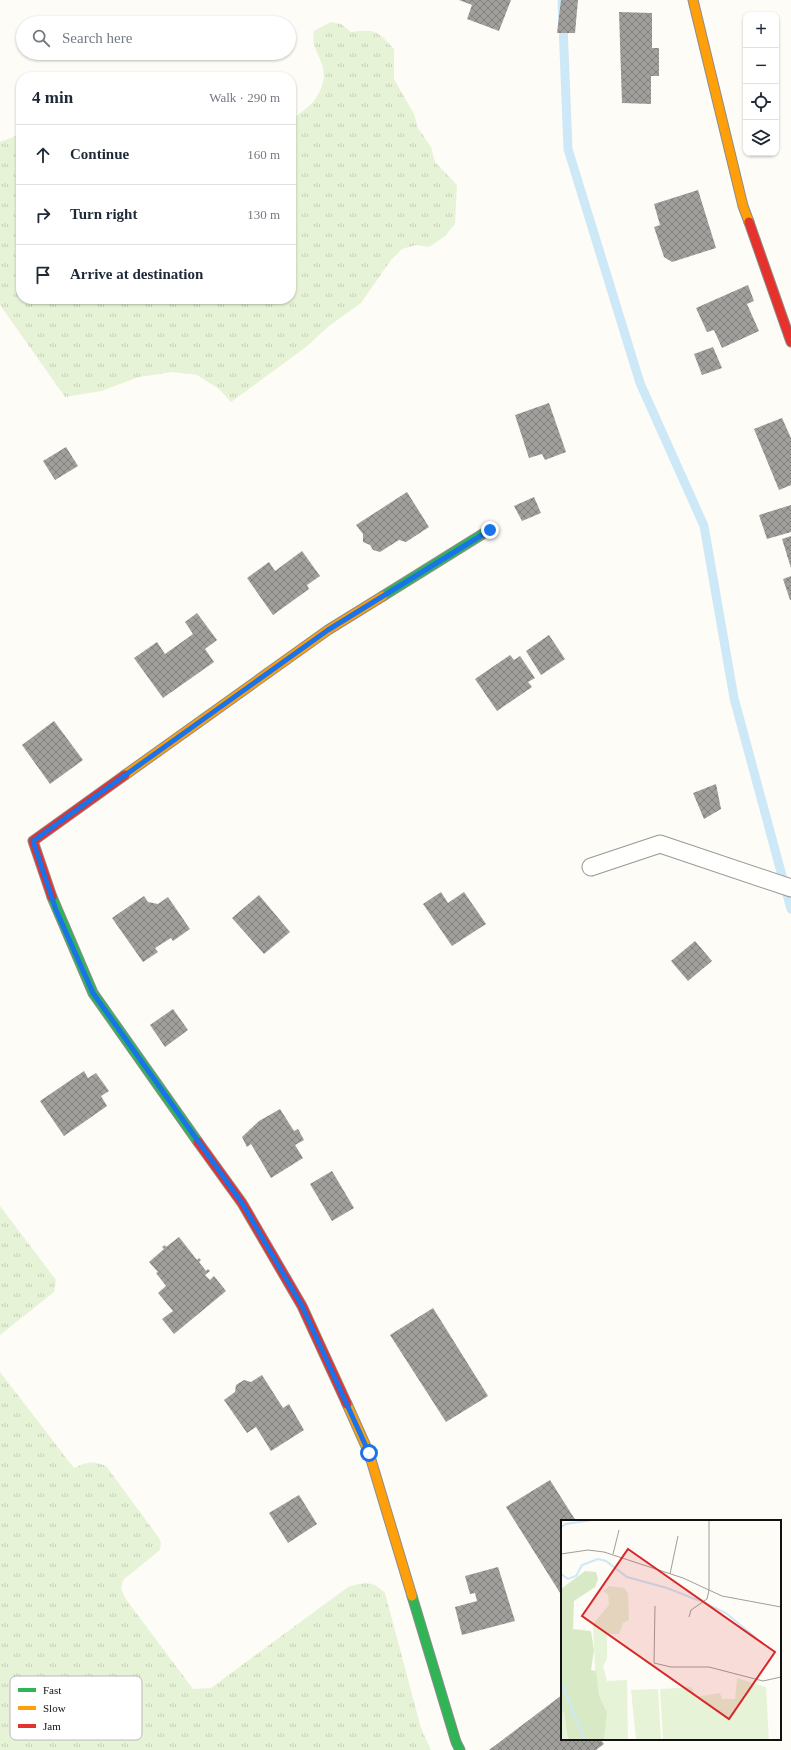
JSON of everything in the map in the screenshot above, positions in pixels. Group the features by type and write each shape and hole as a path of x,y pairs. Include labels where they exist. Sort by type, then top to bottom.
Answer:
{"street":[{"path":"693,0 743,206 791,342"},
{"path":"460,1750 456,1742 369,1453 302,1306 242,1203 93,993 56,910 33,841 328,630 490,530"}],"lane":[{"path":"591,867 660,844 791,888"}],"green space":[{"path":"331,22 341,24 351,32 371,31 376,33 384,38 394,49 394,79 414,114 418,128 431,147 435,162 457,185 455,224 444,237 429,247 416,245 402,249 391,260 361,303 329,326 306,347 231,402 219,389 197,375 172,372 139,377 101,391 65,397 0,305 0,142 16,136 16,304 296,304 296,116 314,101 322,87 324,77 321,61 313,39 314,31"},
{"path":"0,1206 56,1280 54,1292 0,1335"},
{"path":"0,1372 74,1468 90,1462 106,1466 159,1538 161,1543 160,1550 123,1580 121,1588 125,1598 193,1689 211,1688 348,1587 364,1583 372,1584 385,1593 421,1728 431,1750 0,1750"}],"building":[{"path":"459,0 511,0 499,31 467,19 472,5"},
{"path":"561,0 578,0 575,33 557,33"},
{"path":"619,12 652,13 652,48 659,48 659,76 651,76 651,104 622,103"},
{"path":"698,190 716,248 672,262 664,257 654,227 660,225 654,204"},
{"path":"748,285 754,301 747,304 759,331 722,348 714,330 707,332 696,308"},
{"path":"713,347 722,368 702,375 694,354"},
{"path":"549,403 566,452 545,460 542,454 529,458 515,415"},
{"path":"782,418 791,438 791,485 779,490 754,429"},
{"path":"66,447 78,466 55,480 43,461"},
{"path":"407,492 429,527 406,542 399,540 380,552 373,550 370,545 363,542 363,534 356,525"},
{"path":"534,497 541,513 522,521 514,506"},
{"path":"791,505 791,532 767,539 759,515"},
{"path":"791,536 791,568 782,539"},
{"path":"302,551 320,576 307,585 309,589 273,615 247,578 269,562 275,571"},
{"path":"791,576 791,600 790,600 783,579"},
{"path":"197,613 217,640 205,649 214,662 163,698 134,658 157,642 165,654 193,634 185,622"},
{"path":"549,635 565,659 541,675 526,651"},
{"path":"510,655 514,660 520,656 535,678 528,682 532,687 497,711 475,679"},
{"path":"54,721 83,760 50,784 22,745"},
{"path":"716,784 721,809 704,819 693,793"},
{"path":"441,892 448,903 464,892 486,924 452,946 423,904"},
{"path":"259,895 290,932 264,954 232,918"},
{"path":"144,896 148,902 158,904 168,897 190,929 173,941 171,938 155,948 158,952 143,962 112,918"},
{"path":"695,941 712,961 688,981 671,961"},
{"path":"173,1009 188,1030 165,1047 150,1025"},
{"path":"84,1071 88,1078 96,1073 109,1091 101,1096 107,1106 64,1136 40,1101"},
{"path":"280,1109 294,1131 298,1129 304,1140 295,1145 303,1158 271,1178 251,1144 247,1147 242,1137 259,1121"},
{"path":"332,1171 354,1208 332,1221 310,1184"},
{"path":"179,1237 197,1260 199,1258 201,1260 199,1262 206,1271 208,1269 210,1271 205,1275 210,1280 214,1276 226,1291 174,1334 162,1319 173,1311 158,1293 166,1286 156,1273 158,1272 149,1262 164,1249 162,1247 165,1245 166,1247"},
{"path":"433,1308 488,1396 446,1422 390,1335"},
{"path":"262,1375 283,1408 289,1404 304,1430 271,1451 256,1427 247,1433 224,1400 235,1392 236,1385 244,1380 251,1382"},
{"path":"550,1480 575,1520 561,1520 561,1594 506,1507"},
{"path":"299,1495 317,1524 288,1543 269,1513"},
{"path":"498,1567 515,1621 462,1635 455,1607 477,1601 475,1593 470,1594 465,1576"},
{"path":"561,1696 561,1740 601,1740 604,1744 596,1750 489,1750"}],"waterway":[{"path":"562,0 568,149 640,383 704,526 734,698 791,909"}],"traffic: fast":[{"path":"383,596 489,530"},
{"path":"52,897 93,993 198,1142"},
{"path":"412,1596 456,1742 460,1750"}],"traffic: slow":[{"path":"693,0 743,206 749,222"},
{"path":"125,775 328,630 383,596"},
{"path":"347,1404 369,1453 412,1596"}],"traffic: jam":[{"path":"749,222 791,342"},
{"path":"52,897 33,841 125,775"},
{"path":"198,1142 242,1203 302,1306 347,1404"}],"route":[{"path":"369,1453 302,1306 242,1203 93,993 56,910 33,841 328,630 490,530"}]}
